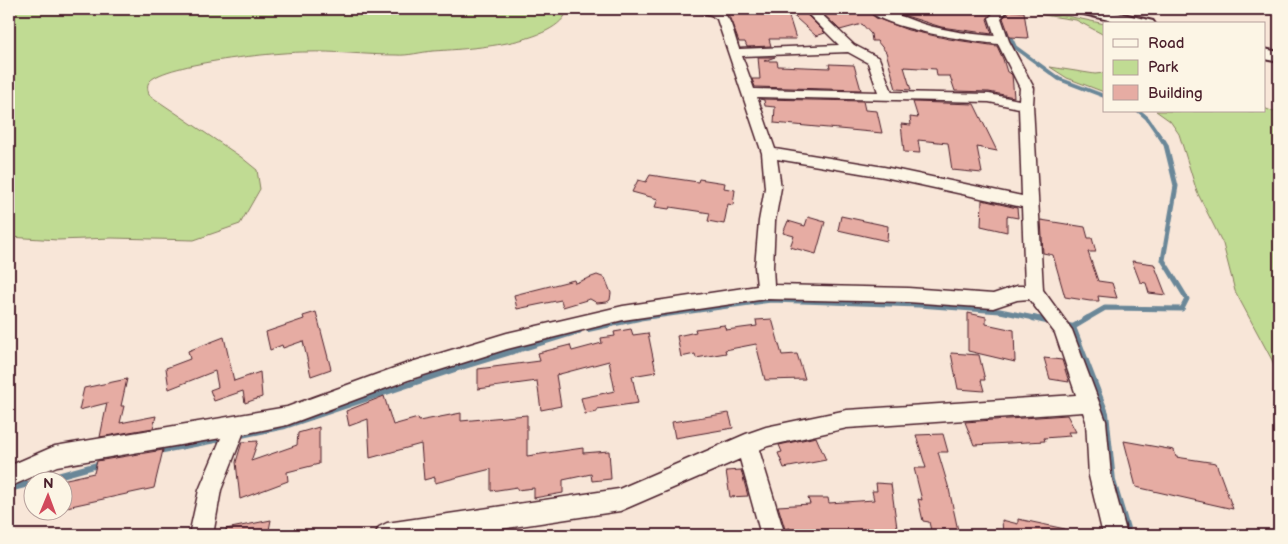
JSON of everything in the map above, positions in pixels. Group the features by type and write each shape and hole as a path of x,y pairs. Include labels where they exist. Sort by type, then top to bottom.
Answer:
{"main road":[{"path":"1082,9 1139,22"},
{"path":"1148,22 1150,9"},
{"path":"1266,54 1279,57"}],"street":[{"path":"702,9 721,10 733,53 750,93 769,153 773,188 767,221 764,267 766,292"},
{"path":"809,9 850,48 874,61 887,97"},
{"path":"873,9 889,17 959,37 1002,40"},
{"path":"1003,9 995,18 1002,40 1027,88 1026,105 1034,292 1063,330 1090,403 1096,421 1100,476 1115,535"},
{"path":"733,53 850,48"},
{"path":"750,93 989,98 1026,105"},
{"path":"769,153 884,172 1030,203"},
{"path":"9,477 55,456 287,416 405,372 507,341 623,313 766,292 908,296 993,301 1017,293 1034,292"},
{"path":"387,535 620,500 746,444 766,437 848,419 1090,403"},
{"path":"201,535 210,490 236,426"},
{"path":"746,444 773,535"}],"green space":[{"path":"9,9 568,9 561,21 547,30 529,38 508,43 401,55 316,52 272,54 199,64 160,75 148,84 149,95 241,157 257,170 260,189 240,224 194,240 112,238 58,240 9,237"},
{"path":"1037,14 1067,16 1103,24 1103,34 1076,20"},
{"path":"1050,67 1095,74 1103,73 1103,92 1067,78"},
{"path":"1266,109 1279,114 1279,383 1272,360 1235,291 1223,244 1197,192 1179,134 1170,121 1157,112 1266,112"}],"building":[{"path":"801,9 825,33 816,36 787,10 796,39 769,39 771,46 747,47 745,42 739,42 729,16 720,10"},
{"path":"818,9 865,9 876,18 908,30 949,39 997,46 1007,72 1012,75 1014,97 989,92 955,91 950,76 937,76 936,69 904,67 911,90 896,89 886,52 877,41 872,41 871,34 862,24 840,30"},
{"path":"884,9 995,9 987,19 992,34 941,27"},
{"path":"1010,11 1024,12 1028,38 1010,37 1003,18"},
{"path":"758,57 775,57 764,61 777,61 778,66 830,68 829,64 854,65 861,90 755,87 752,79 760,79"},
{"path":"760,99 863,101 865,110 877,111 882,133 774,123 775,107 765,106 764,100"},
{"path":"913,102 974,104 997,151 977,147 982,173 952,170 948,143 918,140 920,153 904,152 901,124 911,125 910,117 918,118"},
{"path":"650,175 698,182 699,179 725,183 724,188 735,190 733,205 728,204 724,224 708,221 710,213 670,207 669,209 655,207 658,199 632,192 638,180 646,182"},
{"path":"982,200 1017,208 1018,218 1007,216 1007,232 981,226"},
{"path":"841,216 888,226 887,241 838,230"},
{"path":"808,217 825,222 816,254 790,247 794,236 783,233 788,221 805,226"},
{"path":"1041,220 1085,227 1088,238 1092,238 1096,252 1088,252 1098,281 1112,283 1117,298 1098,296 1099,301 1090,301 1065,297 1053,255 1043,253"},
{"path":"1132,261 1154,264 1166,295 1149,293 1146,283 1140,282"},
{"path":"597,275 605,278 611,293 610,300 607,302 597,303 590,299 563,307 561,300 517,309 514,295 574,280 575,283"},
{"path":"316,312 331,369 311,376 303,341 283,348 282,345 270,350 266,332 304,319 303,316"},
{"path":"968,313 986,317 986,324 1014,330 1015,362 968,351"},
{"path":"772,319 782,355 797,354 805,379 765,380 756,344 725,350 726,353 696,358 695,354 681,357 677,336 696,332 695,329 724,325 726,330 757,326 756,320"},
{"path":"631,329 633,335 648,333 656,372 632,376 638,403 597,409 597,412 585,414 581,398 615,391 609,361 556,375 561,406 541,410 537,381 478,389 478,369 540,361 538,353 570,345 572,351 602,343 601,338 615,336 614,332"},
{"path":"224,337 234,381 260,372 262,397 245,403 243,391 214,401 210,390 218,387 215,371 169,389 166,368 190,359 188,351"},
{"path":"951,353 979,355 985,380 981,380 984,391 958,389"},
{"path":"1044,358 1062,360 1069,382 1050,379"},
{"path":"127,379 121,406 124,406 120,423 156,416 153,428 100,437 107,403 79,410 84,388"},
{"path":"384,396 393,425 418,418 419,421 461,413 461,421 527,415 527,456 583,448 583,453 609,451 611,479 592,481 591,474 563,480 563,493 534,498 534,488 517,490 517,487 491,491 491,469 435,483 435,477 424,480 421,444 370,458 368,419 349,426 346,411"},
{"path":"729,413 733,428 675,438 672,422"},
{"path":"1067,415 1076,432 1068,432 1070,436 1044,438 1045,441 974,445 965,422"},
{"path":"319,427 319,464 287,472 288,481 240,499 236,462 242,442 258,441 251,461 297,445 298,433"},
{"path":"943,434 948,452 938,452 949,489 959,535 932,535 929,522 923,521 918,499 922,500 914,468 926,468 916,435"},
{"path":"816,437 826,460 784,468 778,453 782,452 779,445"},
{"path":"1124,441 1174,450 1176,457 1216,463 1233,509 1136,487"},
{"path":"163,450 154,488 72,506 72,478 94,473 97,461"},
{"path":"741,470 748,496 730,497 726,471"},
{"path":"876,483 891,484 898,535 791,535 790,528 785,529 778,506 810,504 808,498 828,498 829,503 874,500 872,491 877,491"},
{"path":"1018,519 1065,529 1064,535 1003,535 1002,520 1018,524"},
{"path":"271,520 268,535 226,535 226,529"}],"waterway":[{"path":"1006,21 1005,13 1013,9"},
{"path":"1008,32 1015,47 1059,79 1103,96"},
{"path":"1140,112 1147,118 1163,141"},
{"path":"1086,319 1105,308 1182,309 1187,299 1163,260 1176,186 1166,145 1163,140"},
{"path":"637,318 771,300 919,305 1000,311 1039,319"},
{"path":"588,329 637,318"},
{"path":"1033,318 1051,322"},
{"path":"1073,327 1088,318"},
{"path":"1064,325 1073,327"},
{"path":"1073,327 1106,413 1113,481 1129,535"},
{"path":"237,436 285,426 455,369 579,331"},
{"path":"158,451 226,438"},
{"path":"72,472 101,464"},
{"path":"9,489 22,486"}]}
